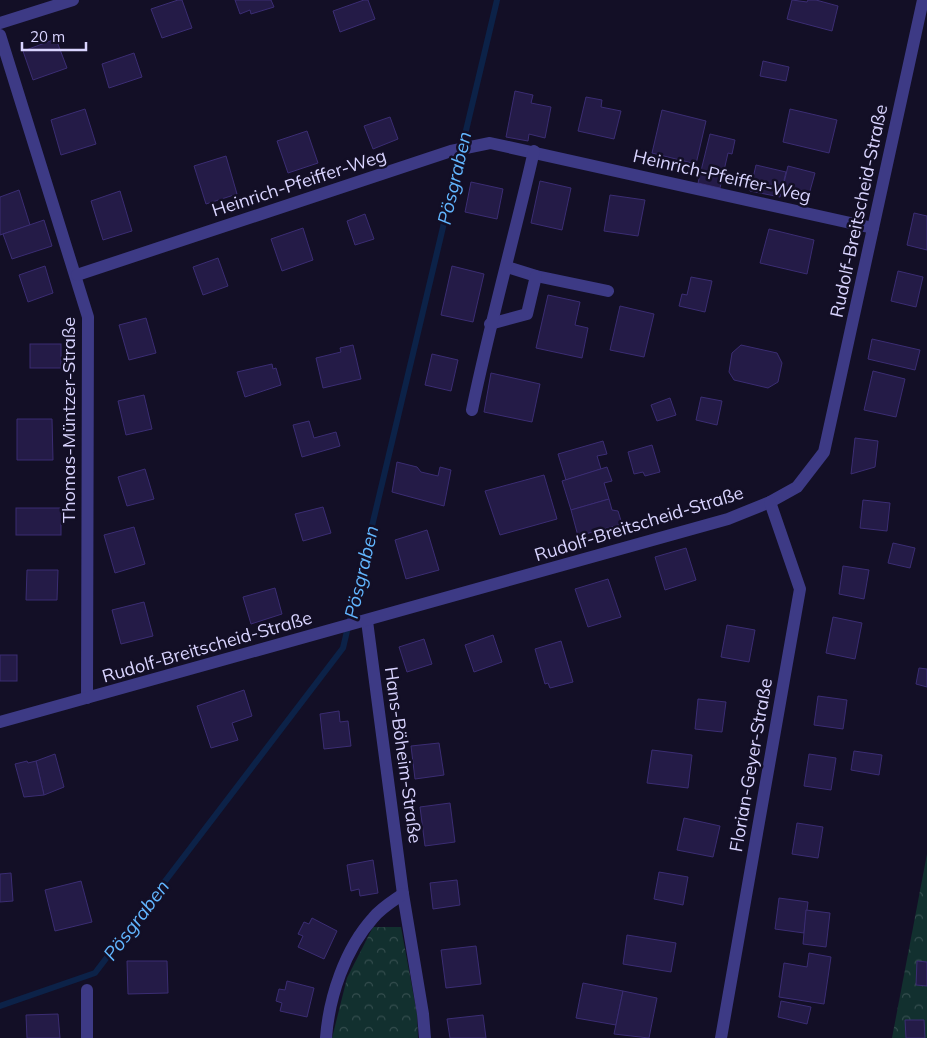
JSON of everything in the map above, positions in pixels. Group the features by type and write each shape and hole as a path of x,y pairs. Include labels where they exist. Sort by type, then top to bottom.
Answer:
{"street":[{"path":"0,23 74,0"},
{"name":"Rudolf-Breitscheid-Straße","path":"0,722 728,519 770,502 797,487 824,452 923,0"},
{"name":"Thomas-Müntzer-Straße","path":"0,35 88,317 87,698"},
{"name":"Heinrich-Pfeiffer-Weg","path":"76,275 464,149 490,143 873,228"},
{"path":"472,410 490,324 507,267 534,152"},
{"path":"507,267 536,276 608,291"},
{"path":"490,324 526,314 536,276"},
{"name":"Florian-Geyer-Straße","path":"722,1038 800,589 770,502"},
{"name":"Hans-Böheim-Straße","path":"367,621 403,894 423,1014 425,1038"},
{"path":"326,1038 327,1025 342,969 357,940 373,917 403,894"},
{"path":"86,990 87,1038"}],"green space":[{"path":"927,854 927,1038 892,1038"},
{"path":"373,927 401,927 417,1014 418,1038 332,1038 347,978"}],"building":[{"path":"182,0 192,28 162,38 151,9"},
{"path":"235,0 271,0 274,7 251,14 250,10 240,14"},
{"path":"368,0 375,19 340,32 333,11"},
{"path":"792,0 807,2 808,0 816,0 838,6 832,31 787,19"},
{"path":"56,39 67,68 33,80 23,51"},
{"path":"134,53 142,77 109,88 102,64"},
{"path":"763,61 789,67 786,81 760,76"},
{"path":"515,91 533,95 531,103 551,107 545,138 529,134 528,141 506,137"},
{"path":"586,97 602,100 601,107 621,111 614,139 578,131"},
{"path":"85,109 96,144 61,155 51,120"},
{"path":"790,109 837,120 829,153 783,142"},
{"path":"662,110 706,121 696,164 652,153"},
{"path":"390,117 398,139 373,149 364,126"},
{"path":"307,131 318,163 288,173 277,141"},
{"path":"710,134 735,140 732,154 728,153 720,188 698,183"},
{"path":"226,156 237,194 206,204 194,166"},
{"path":"756,165 786,172 780,197 750,191"},
{"path":"788,166 815,173 808,198 782,191"},
{"path":"540,181 571,188 562,230 531,223"},
{"path":"471,182 503,189 497,219 465,212"},
{"path":"19,190 30,225 0,235 0,197"},
{"path":"120,191 132,231 103,240 91,201"},
{"path":"610,195 645,200 638,236 604,231"},
{"path":"914,213 927,216 927,250 907,245"},
{"path":"365,214 374,239 355,245 347,221"},
{"path":"44,220 52,246 12,259 3,234"},
{"path":"303,228 313,260 282,271 271,239"},
{"path":"769,229 814,240 807,274 760,263"},
{"path":"218,258 228,286 203,295 193,267"},
{"path":"45,266 53,293 28,302 19,275"},
{"path":"452,266 484,274 473,322 441,315"},
{"path":"898,271 923,277 916,307 891,301"},
{"path":"691,277 712,281 705,312 679,306 682,294 687,295"},
{"path":"548,295 580,302 575,325 588,328 582,358 536,348"},
{"path":"620,306 654,314 644,357 610,350"},
{"path":"146,318 156,353 129,360 119,325"},
{"path":"872,339 920,350 915,370 868,359"},
{"path":"30,344 61,344 61,368 30,368"},
{"path":"353,345 361,379 323,388 316,358 341,352 340,348"},
{"path":"741,345 777,353 782,363 778,382 768,388 734,380 729,372 732,353"},
{"path":"432,354 458,360 451,391 425,385"},
{"path":"272,364 273,369 276,368 281,385 245,397 237,372"},
{"path":"873,371 905,379 896,417 864,410"},
{"path":"491,373 540,384 532,422 484,412"},
{"path":"144,395 152,429 126,435 118,401"},
{"path":"701,397 722,401 717,425 696,420"},
{"path":"670,398 676,415 657,421 651,405"},
{"path":"17,419 52,419 53,460 17,460"},
{"path":"309,421 314,438 336,432 340,446 302,457 293,425"},
{"path":"855,438 878,441 875,467 851,474"},
{"path":"603,441 607,454 597,456 601,469 566,480 558,454"},
{"path":"652,445 660,472 645,476 643,472 634,474 628,452"},
{"path":"397,462 417,467 421,472 438,476 440,467 451,470 444,506 392,492"},
{"path":"607,467 612,481 604,483 609,499 571,510 562,481"},
{"path":"145,469 154,499 127,506 118,477"},
{"path":"544,475 557,519 500,535 485,491"},
{"path":"609,499 612,510 618,511 622,524 578,536 571,510"},
{"path":"863,500 890,503 887,531 860,528"},
{"path":"323,507 331,533 303,541 295,514"},
{"path":"16,508 61,508 61,535 16,535"},
{"path":"134,527 145,564 115,573 104,535"},
{"path":"427,530 439,570 406,579 395,540"},
{"path":"893,543 915,548 910,568 888,563"},
{"path":"686,548 696,580 665,590 655,557"},
{"path":"843,566 869,570 864,599 839,594"},
{"path":"27,570 58,570 57,600 26,600"},
{"path":"608,579 621,617 588,627 575,589"},
{"path":"275,588 282,614 251,624 243,597"},
{"path":"144,602 153,636 121,644 112,610"},
{"path":"833,617 862,623 855,659 826,653"},
{"path":"727,625 755,630 749,662 721,657"},
{"path":"493,635 502,662 474,672 465,645"},
{"path":"424,639 432,664 407,672 399,647"},
{"path":"561,641 573,682 550,688 548,683 545,684 535,649"},
{"path":"0,655 17,655 17,681 0,681"},
{"path":"919,668 927,669 927,687 916,684"},
{"path":"244,690 252,716 232,723 238,740 211,748 197,706"},
{"path":"818,696 847,700 843,729 814,725"},
{"path":"698,699 726,702 722,732 695,729"},
{"path":"339,711 340,722 348,721 351,746 324,749 320,714"},
{"path":"439,743 444,775 415,779 411,746"},
{"path":"652,750 692,755 688,788 647,783"},
{"path":"854,751 882,755 879,775 851,770"},
{"path":"55,754 64,787 44,795 36,761"},
{"path":"809,754 836,758 831,790 804,786"},
{"path":"27,761 28,763 36,761 44,795 24,797 15,764"},
{"path":"450,803 455,842 425,846 420,807"},
{"path":"684,818 720,826 713,857 677,850"},
{"path":"797,823 823,827 818,858 792,854"},
{"path":"373,860 378,893 360,896 359,889 351,891 347,865"},
{"path":"659,872 688,877 683,905 654,899"},
{"path":"11,873 13,901 0,902 0,874"},
{"path":"457,880 460,905 433,909 430,883"},
{"path":"81,881 92,922 55,931 45,890"},
{"path":"779,898 808,902 804,933 775,929"},
{"path":"806,910 830,913 826,947 803,944"},
{"path":"312,918 337,931 324,959 298,947 303,936 298,934 304,922 309,924"},
{"path":"627,935 676,943 671,972 623,964"},
{"path":"476,946 481,984 446,988 441,950"},
{"path":"809,953 831,957 824,1004 779,997 784,963 807,967"},
{"path":"127,961 167,961 168,993 128,994"},
{"path":"917,961 927,962 927,986 916,985"},
{"path":"287,981 314,988 307,1017 280,1011 282,1003 276,1001 279,989 285,990"},
{"path":"583,983 623,991 616,1025 576,1018"},
{"path":"623,991 657,998 649,1038 614,1034"},
{"path":"781,1001 811,1007 807,1024 778,1017"},
{"path":"58,1014 60,1038 27,1038 26,1015"},
{"path":"483,1015 486,1038 450,1038 447,1019"},
{"path":"905,1020 924,1020 925,1038 906,1038"}],"waterway":[{"name":"Pösgraben","path":"0,1006 95,973 343,648 497,0"}]}
